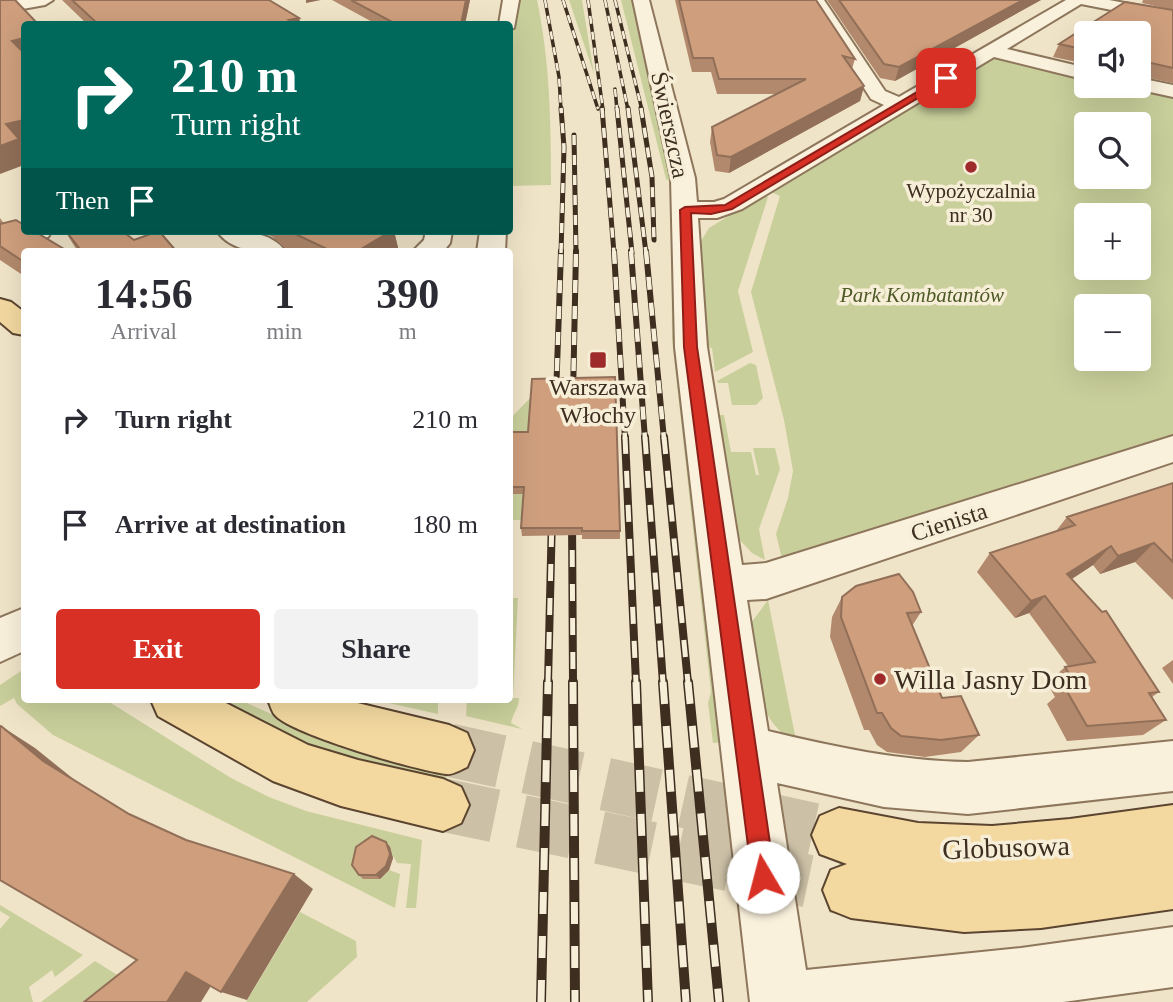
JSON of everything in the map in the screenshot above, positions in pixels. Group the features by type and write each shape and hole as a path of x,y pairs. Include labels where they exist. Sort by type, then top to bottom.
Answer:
{"main road":[{"path":"0,309 21,324"},
{"path":"179,703 267,751 308,769 348,782 443,805"},
{"path":"299,703 355,728 449,750"},
{"name":"Globusowa","path":"839,835 896,847 963,853 1022,852 1173,832"},
{"name":"Globusowa","path":"851,890 964,904 1041,900 1173,881"}],"street":[{"path":"0,8 45,0"},
{"path":"508,21 511,0"},
{"name":"Świerszcza","path":"641,0 678,151 685,210 690,336 781,1002"},
{"path":"816,0 878,95 900,105"},
{"path":"685,210 711,211 728,207 1077,0"},
{"path":"1084,0 1173,17"},
{"path":"991,51 1074,71"},
{"path":"1151,86 1173,90"},
{"path":"0,243 26,235"},
{"path":"238,235 264,248"},
{"name":"Cienista","path":"722,584 766,581 1173,449"},
{"path":"0,616 21,605"},
{"path":"0,642 21,629"},
{"path":"746,751 900,785 935,789 968,788 1173,766"},
{"path":"791,1002 1021,978 1173,957"}],"green space":[{"path":"515,0 537,0 547,69 551,185 513,186"},
{"path":"569,0 582,0 594,74"},
{"path":"621,0 634,0 667,130 723,742 713,743 708,703 711,692 672,339 671,182 666,179"},
{"name":"Park Kombatantów","path":"998,56 1074,75 1074,98 1151,98 1151,91 1173,95 1173,434 782,559 776,534 788,498 793,471 784,420 751,292 780,196 769,191 992,57"},
{"path":"763,195 768,197 738,291 753,352 715,372 712,348 704,347 698,246 709,228"},
{"path":"750,363 756,365 763,398 756,405 732,405 728,383 717,381"},
{"path":"531,397 523,520 513,520 513,416"},
{"path":"714,415 724,415 731,452 751,452 756,475 759,475 753,448 775,448 780,469 759,529 765,560 752,553 737,537"},
{"path":"513,598 518,598 513,698"},
{"path":"768,600 797,745 772,722 759,697 756,683 748,634 751,623"},
{"path":"21,671 21,703 111,703 231,778 269,797 306,811 422,840 416,908 406,908 411,864 397,863 386,843 363,879 380,879 389,870 400,874 395,908 53,735 17,704 14,698 0,706 0,685"},
{"path":"513,698 519,698 511,723 522,729 466,716 467,703 513,703"},
{"path":"227,703 247,703 345,747 447,770 446,784 370,766 307,746"},
{"path":"388,703 438,703 438,714"},
{"path":"0,905 83,955 55,977 52,970 29,987 33,1002 0,1002 0,929 10,917 0,911"},
{"path":"300,912 356,941 357,957 307,1002 246,1002"},
{"path":"95,961 143,991 129,1002 41,1002"}],"building":[{"path":"0,0 15,0 35,21 21,21 21,39 12,41 21,50 21,121 6,124 19,139 0,146"},
{"path":"72,0 269,0 299,18 289,20 291,21 95,21"},
{"path":"351,0 466,0 462,21 390,21"},
{"path":"679,0 816,0 855,59 843,56 864,86 731,157 717,155 712,127 806,79 719,79 713,58 693,58"},
{"path":"839,0 1023,0 899,67 884,64"},
{"path":"1125,2 1173,10 1173,68 1151,63 1151,21 1095,21"},
{"path":"1074,34 1074,47 1059,44"},
{"path":"16,220 21,223 21,235 41,235 62,248 21,248 21,260 0,246 0,224"},
{"path":"69,235 127,235 134,240 148,235 162,235 174,248 79,248"},
{"path":"297,235 384,235 363,248 325,248"},
{"path":"615,377 620,531 521,528 524,487 513,487 513,432 528,432 532,379"},
{"path":"1173,483 1173,562 1154,543 1118,556 1111,546 1067,574 1102,612 1106,611 1159,692 1149,693 1166,720 1087,726 1065,688 1077,687 1065,667 1095,662 1045,596 1031,601 990,553 1075,525 1067,517"},
{"name":"Willa Jasny Dom","path":"899,574 913,592 921,612 907,613 942,698 961,696 979,735 941,740 901,736 891,728 882,713 877,713 841,617 842,597 856,586"},
{"path":"1,726 43,761 129,814 186,840 294,874 221,992 186,972 167,1002 84,1002 137,960 0,880"},
{"path":"372,836 386,842 390,854 386,866 376,875 359,875 352,865 356,847"}],"tunnel":[{"path":"449,750 839,835"},
{"path":"443,805 851,890"}],"railway":[{"path":"545,0 559,77 561,110"},
{"path":"563,0 598,109"},
{"path":"588,0 603,110"},
{"path":"605,0 628,110"},
{"path":"615,0 642,110"},
{"path":"615,89 617,110"},
{"path":"561,108 564,147 561,253"},
{"path":"602,108 614,253"},
{"path":"617,108 632,253"},
{"path":"628,108 646,253"},
{"path":"641,108 652,177 654,240"},
{"path":"574,135 576,252"},
{"path":"556,397 561,251"},
{"path":"614,251 625,439"},
{"path":"631,251 645,439"},
{"path":"646,251 664,439"},
{"path":"573,397 576,252"},
{"path":"625,437 636,683"},
{"path":"645,437 663,683"},
{"path":"664,437 688,683"},
{"path":"548,683 552,516"},
{"path":"572,516 573,683"},
{"path":"541,1002 548,682"},
{"path":"573,682 575,1002"},
{"path":"636,682 648,1002"},
{"path":"663,682 686,1002"},
{"path":"688,682 719,1002"}],"place":[{"name":"Wypożyczalnia nr 30","path":"971,167"},
{"name":"Warszawa Włochy","path":"598,360"},
{"name":"Willa Jasny Dom","path":"880,679"}],"route":[{"path":"763,877 691,347 686,285 685,210 711,211 728,207 946,78"}]}
